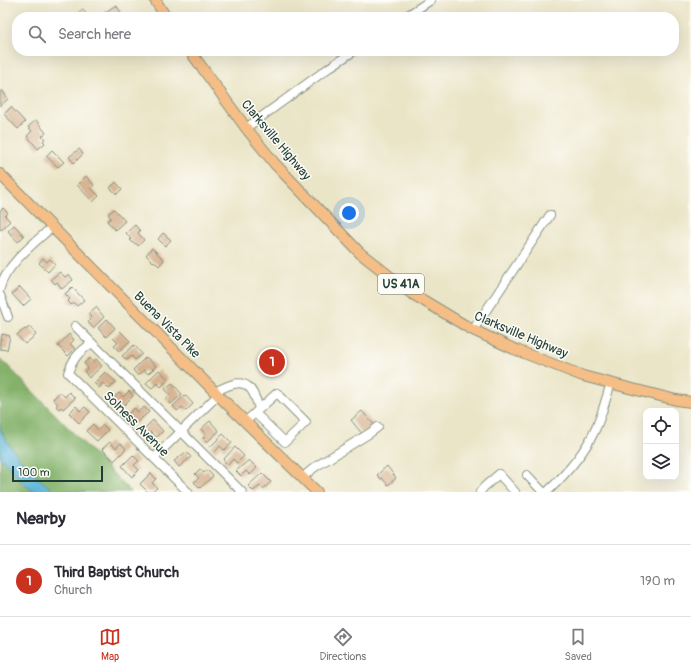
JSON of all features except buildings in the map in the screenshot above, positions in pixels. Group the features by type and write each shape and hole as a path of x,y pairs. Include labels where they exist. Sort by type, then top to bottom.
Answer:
{"main road":[{"path":"155,0 163,12"},
{"name":"Clarksville Highway","path":"194,56 246,128 275,164 360,253 411,293 473,330 514,349 583,376 676,400 691,402"},
{"name":"Buena Vista Pike","path":"0,174 216,394 317,492"}],"street":[{"path":"413,12 431,0"},
{"path":"246,128 346,56"},
{"path":"473,330 550,215"},
{"path":"0,288 2,280 10,267 52,227"},
{"path":"0,295 8,317"},
{"path":"75,326 242,492"},
{"name":"Solness Avenue","path":"92,343 73,360 68,373 188,492"},
{"path":"154,458 181,432 216,394 224,387 233,383 245,384 252,390 257,400 257,411 286,442 306,422 277,393 257,411 246,422"},
{"path":"547,492 573,464 597,428 611,384"},
{"path":"302,478 315,467 378,427"},
{"path":"480,492 499,474 515,492"},
{"path":"527,475 543,492"}],"green space":[{"path":"0,358 131,492 0,492"}],"water":[{"path":"0,424 4,437 20,459 36,476 55,492 34,492 22,482 0,457"}],"place":[{"name":"Third Baptist Church","path":"272,362"}]}
